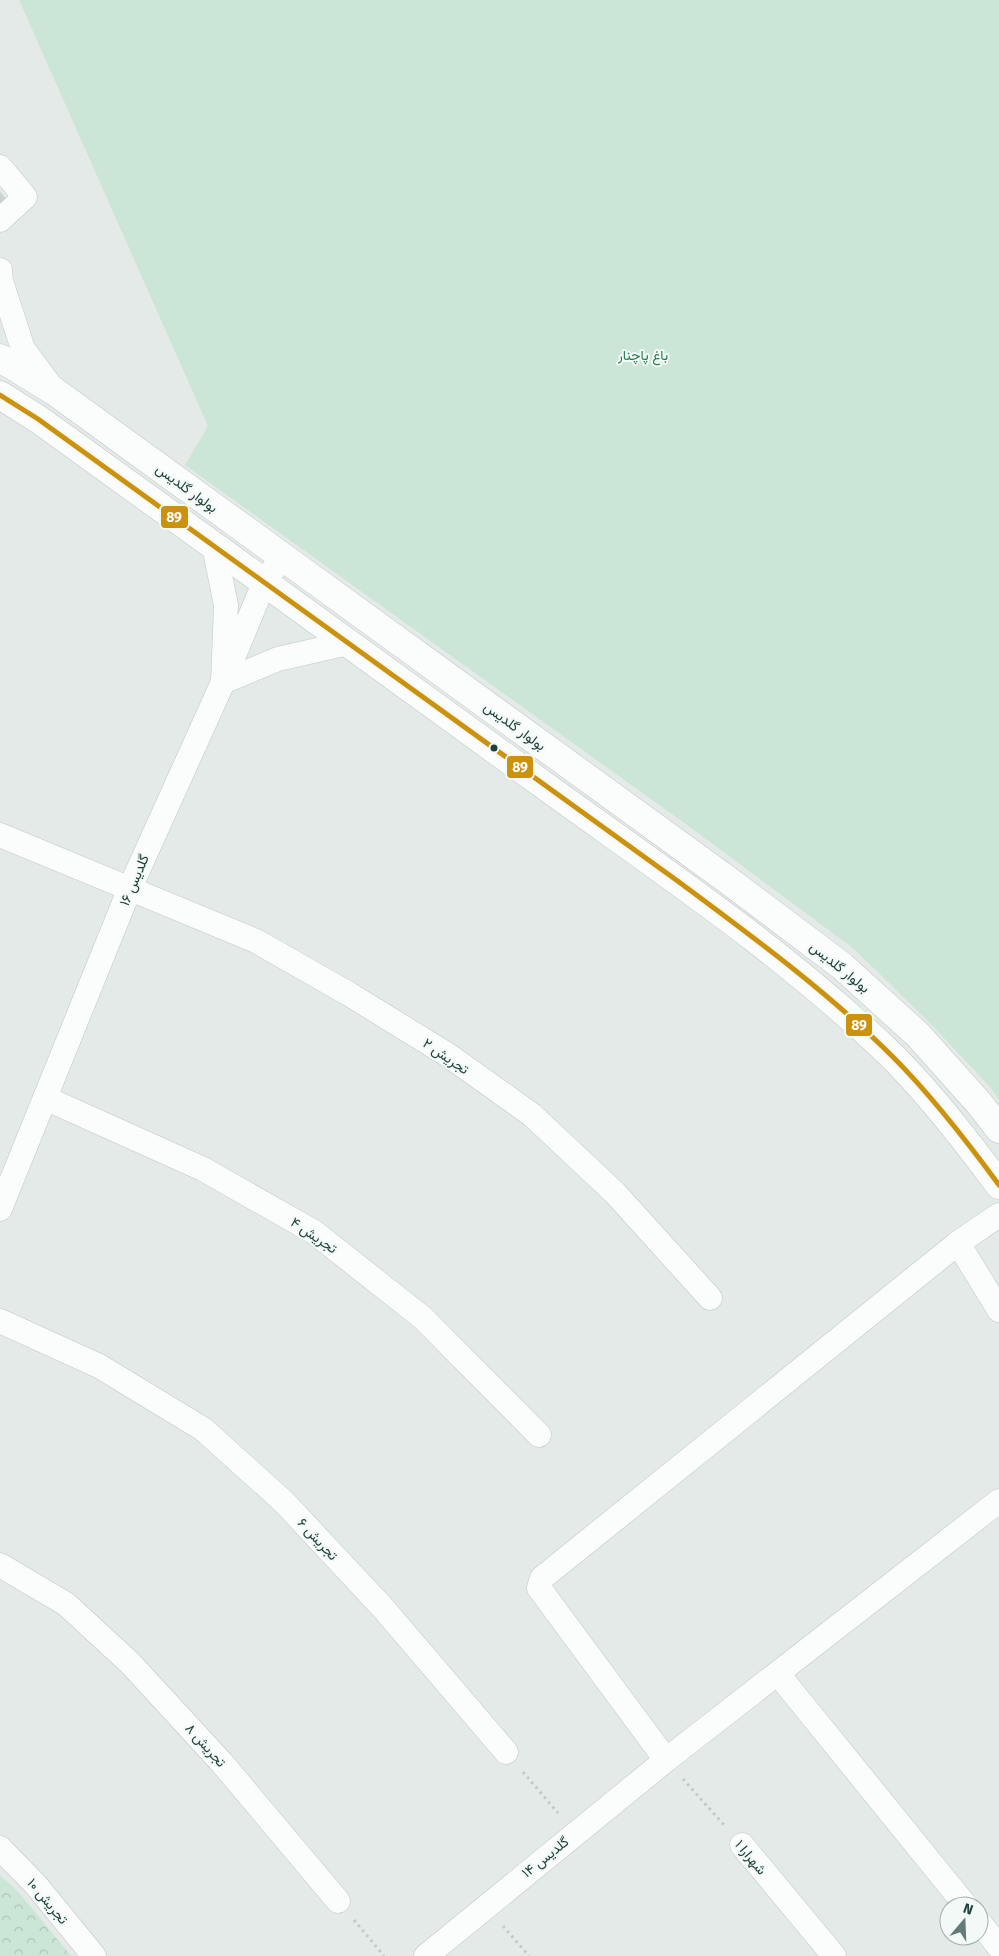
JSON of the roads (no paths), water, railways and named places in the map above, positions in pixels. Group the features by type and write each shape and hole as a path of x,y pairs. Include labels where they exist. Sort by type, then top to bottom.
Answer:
{"street":[{"path":"0,167 25,196 0,220"},
{"path":"0,278 23,348 54,391"},
{"name":"بولوار گلدیس","path":"0,358 54,391 725,878 842,966 918,1035 978,1102 999,1129"},
{"path":"0,395 38,419 348,643 714,909 821,990 894,1058 953,1122 999,1185"},
{"path":"214,546 226,605 223,682 278,659 348,643"},
{"name":"گلدیس ۱۶","path":"0,1209 130,888 223,682 264,583 282,557"},
{"name":"تجریش ۲","path":"0,835 256,941 349,994 448,1056 532,1115 615,1193 710,1298"},
{"name":"تجریش ۴","path":"45,1098 203,1169 314,1232 423,1318 539,1435"},
{"path":"666,1760 539,1588 542,1578 958,1243 999,1214"},
{"path":"958,1243 999,1310"},
{"name":"تجریش ۶","path":"0,1321 99,1366 203,1429 284,1502 383,1608 506,1752"},
{"name":"گلدیس ۱۴","path":"426,1956 574,1833 999,1501"},
{"name":"تجریش ۸","path":"0,1565 66,1604 130,1663 222,1763 338,1901"},
{"path":"778,1674 958,1896"},
{"name":"شهرارا ۱","path":"742,1845 834,1956"},
{"name":"تجریش ۱۰","path":"0,1848 36,1885 94,1956"},
{"path":"989,1934 999,1947"}],"park label":[{"name":"باغ پاچنار","path":"643,355"}]}
